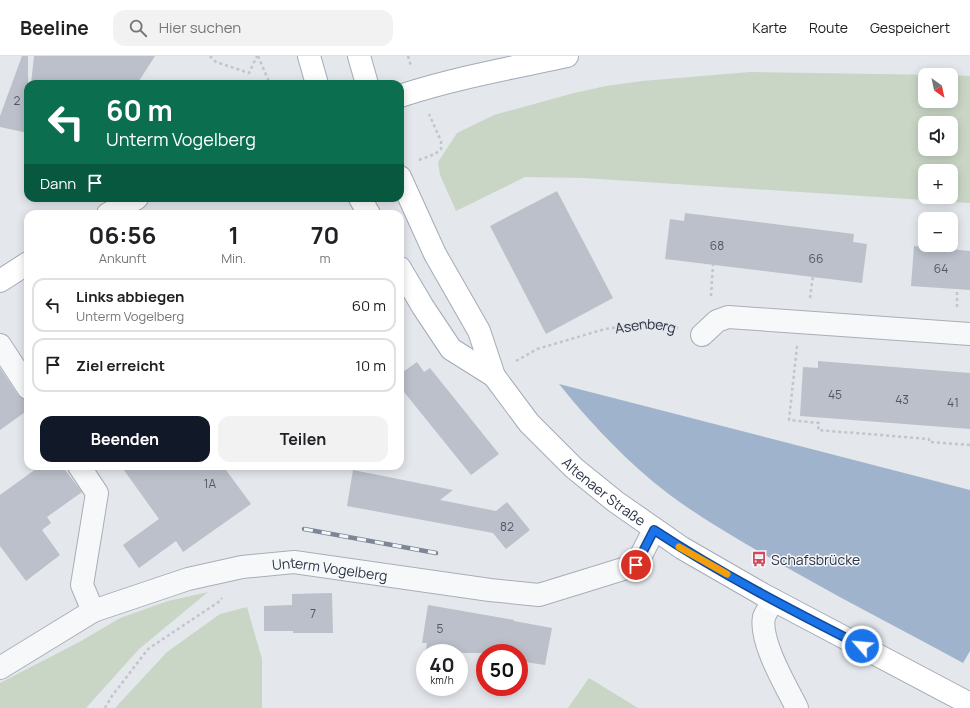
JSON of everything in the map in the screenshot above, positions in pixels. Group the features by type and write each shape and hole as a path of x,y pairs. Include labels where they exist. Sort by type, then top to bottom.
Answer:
{"main road":[{"path":"309,56 316,80"},
{"path":"359,56 366,80"},
{"path":"490,56 514,66"},
{"path":"410,93 514,66 567,56"},
{"name":"Altenaer Straße","path":"404,186 435,254 479,331 494,376 529,423 574,468 616,502 654,530 682,548 773,600 970,704"},
{"path":"115,210 130,202"},
{"path":"0,281 24,266"},
{"name":"Altenaer Straße","path":"404,275 451,350 494,376"}],"street":[{"path":"702,336 717,321 728,317 970,334"},
{"path":"0,345 24,382"},
{"path":"82,470 97,493 82,585 93,611"},
{"name":"Unterm Vogelberg","path":"0,668 93,611 188,579 242,567 294,562 490,590 539,595 636,565 654,530"},
{"path":"773,600 764,616 763,630 769,649 796,708"}],"path":[{"path":"210,56 216,62 249,73 258,56"},
{"path":"258,56 268,80"},
{"path":"410,93 441,141 441,149"},
{"path":"800,322 789,420 819,423 818,430 929,439 929,442 970,445"},
{"name":"Asenberg","path":"494,376 537,349 605,329 645,323 663,324 702,336"},
{"path":"105,708 112,696 148,649 220,601 242,567"}],"green space":[{"path":"750,72 918,75 918,108 958,108 958,75 970,76 970,203 958,202 958,164 918,164 918,200 584,178 525,177 456,211 440,175 438,162 457,133 494,115 574,93 606,86 642,81"},
{"path":"208,592 139,649 86,708 0,708 0,683 81,641 120,618 168,601"},
{"path":"247,607 262,659 262,708 115,708 167,652 220,614"},
{"path":"589,678 638,708 568,708"}],"water":[{"path":"559,384 970,490 970,651 963,663 789,569 692,511 651,480 626,458 580,410"}],"building":[{"path":"22,56 28,56 28,80 24,80 24,132 0,127 0,116"},
{"path":"34,56 155,56 140,80 31,80"},
{"path":"557,191 613,298 546,334 490,226"},
{"path":"685,213 854,234 853,242 867,244 862,283 665,259 670,219 684,221"},
{"path":"914,246 918,246 918,252 958,252 958,250 970,251 970,290 911,286"},
{"path":"818,361 970,373 970,429 800,416 803,367 818,368"},
{"path":"417,362 424,372 430,368 499,454 471,475 404,392 404,371"},
{"path":"0,368 18,395 24,399 24,413 0,430"},
{"path":"34,470 65,470 82,492 47,517 51,523 42,530 60,555 26,581 0,546 0,495"},
{"path":"124,470 226,470 251,504 183,552 176,541 139,568 123,545 159,519"},
{"path":"353,470 453,490 440,500 496,511 507,502 530,530 506,549 493,533 347,506"},
{"path":"332,593 333,633 264,631 264,606 292,605 292,594"},
{"path":"428,605 552,628 545,665 528,662 528,644 476,644 476,653 468,653 468,644 422,643"}],"railway":[{"path":"304,529 436,553"}],"slow traffic":[{"path":"679,547 727,574"}],"place":[{"name":"Schafsbrücke","path":"759,559"}],"route":[{"path":"636,565 654,530 682,548 762,594 862,646"}]}
